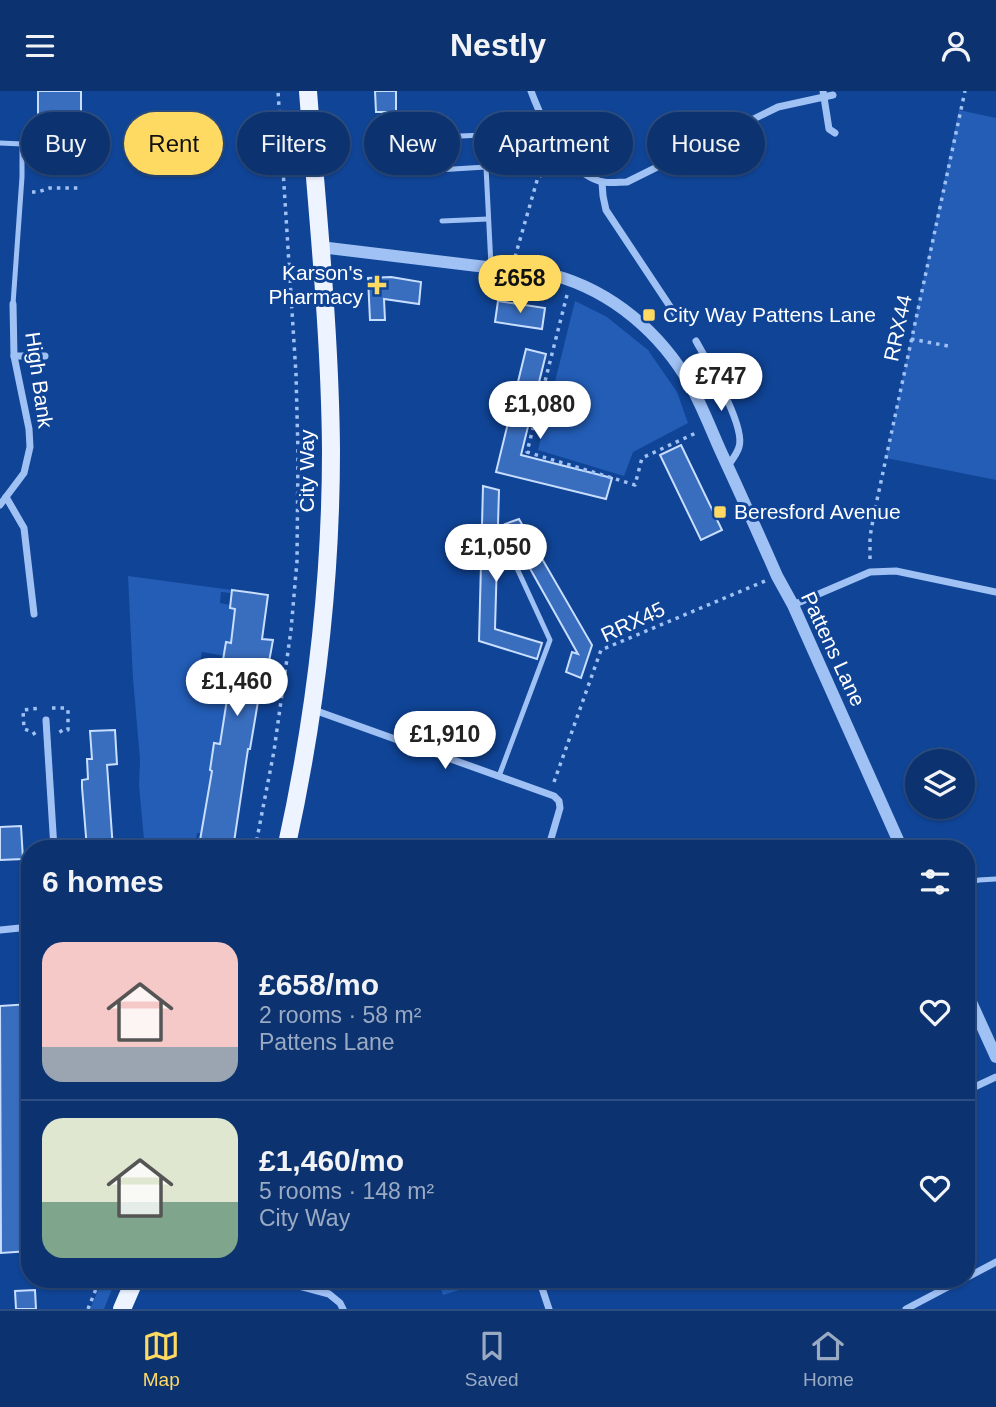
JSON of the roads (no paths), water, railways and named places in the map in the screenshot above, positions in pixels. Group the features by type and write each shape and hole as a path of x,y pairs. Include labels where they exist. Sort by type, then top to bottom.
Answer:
{"main road":[{"name":"City Way","path":"288,840 313,710 325,595 330,511 328,362 308,91"},
{"path":"122,1309 131,1288"}],"street":[{"path":"531,91 544,121 569,162 602,182 627,182 778,107 823,93 833,95"},
{"path":"823,93 829,129 835,133"},
{"path":"602,182 606,210 677,317"},
{"name":"Pattens Lane","path":"320,247 511,269 571,280 595,290 627,312 664,348 691,387 777,576 793,605 898,840"},
{"name":"High Bank","path":"0,505 24,473 30,447 29,429 14,356 13,304"},
{"path":"696,341 714,373 740,432 740,446 728,466"},
{"path":"14,356 45,356"},
{"path":"6,496 24,528 34,614"},
{"path":"793,605 870,572 896,571 996,592"},
{"path":"313,710 550,794 557,799 560,808 551,840"},
{"path":"46,720 53,840"},
{"path":"0,930 21,928"},
{"path":"975,1011 996,1057"},
{"path":"975,1087 996,1077"},
{"path":"975,1272 996,1262"},
{"path":"307,1288 329,1294 343,1309"},
{"path":"542,1288 549,1309"},
{"path":"906,1309 945,1288"}],"lane":[{"path":"0,143 22,144 13,304"},
{"path":"486,175 491,267"},
{"path":"443,221 488,219"},
{"path":"499,776 550,640 504,540"},
{"path":"975,881 996,879"}],"place":[{"name":"Karson's Pharmacy","path":"377,285"},
{"name":"City Way Pattens Lane","path":"649,315"},
{"name":"Beresford Avenue","path":"720,512"}]}
